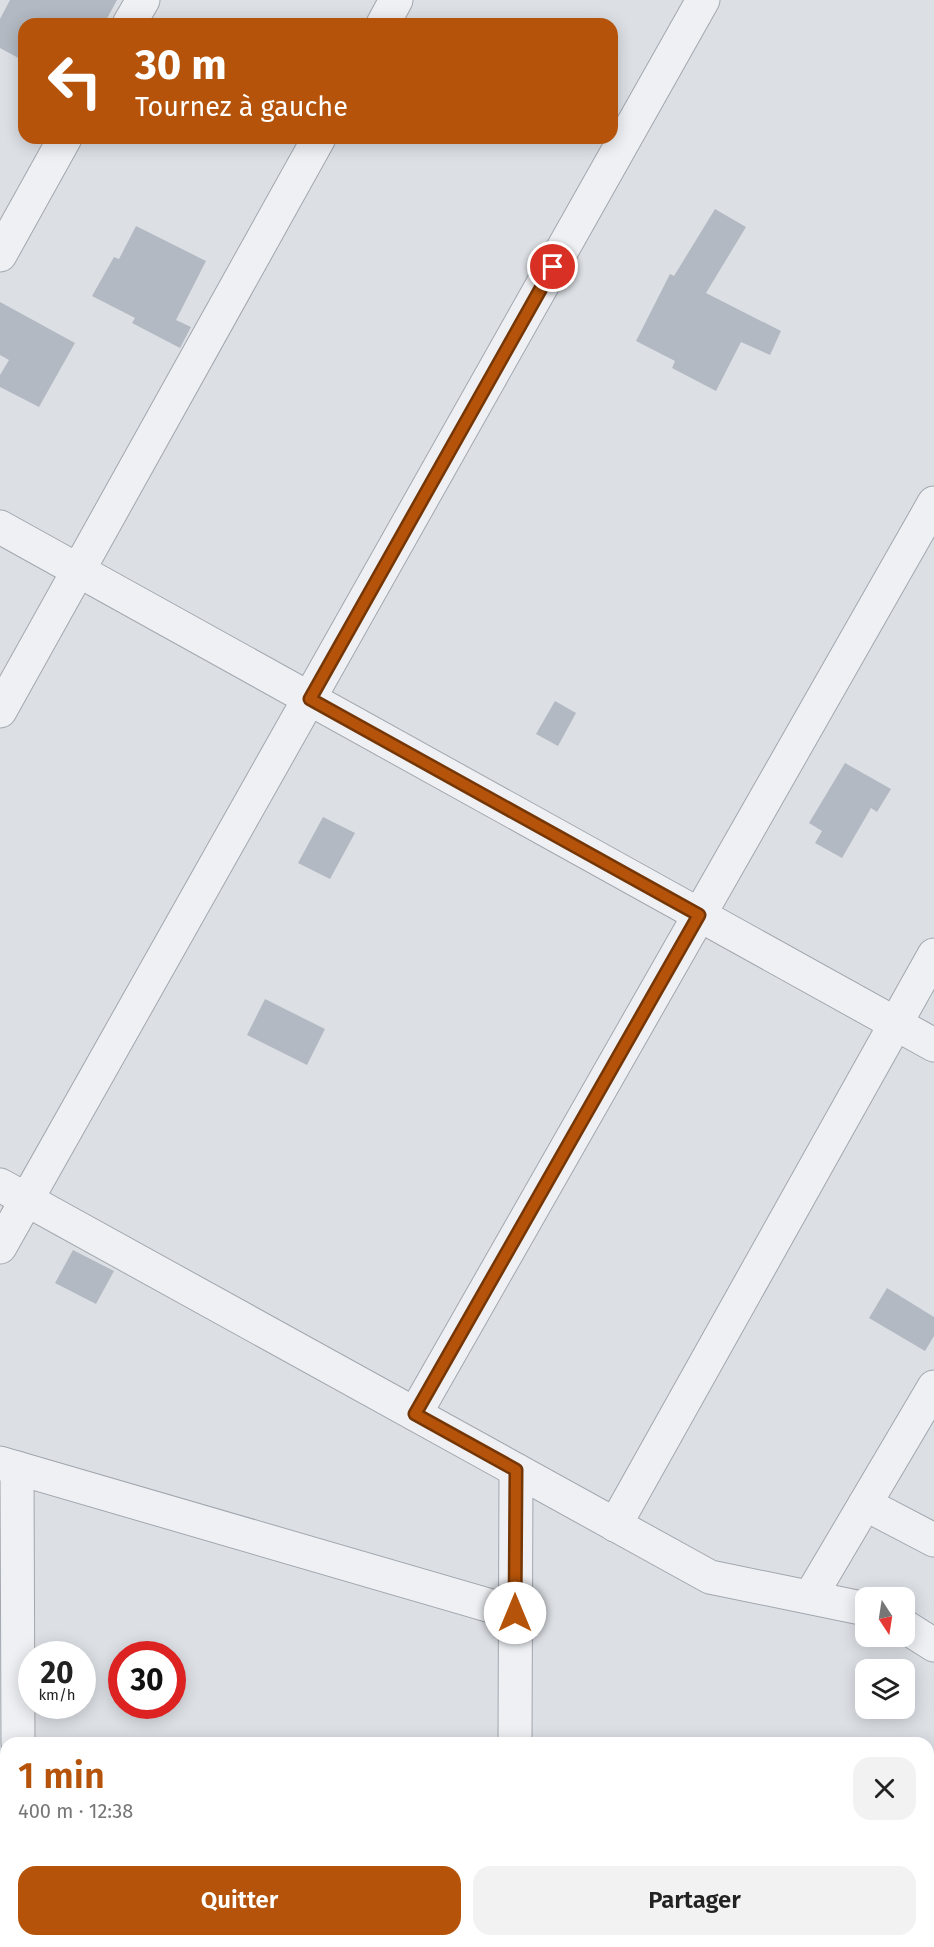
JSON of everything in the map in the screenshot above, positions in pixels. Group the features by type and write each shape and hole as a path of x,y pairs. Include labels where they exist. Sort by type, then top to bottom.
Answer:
{"street":[{"path":"132,18 142,0"},
{"path":"386,18 396,0"},
{"path":"0,1247 14,1192 310,699 703,0"},
{"path":"0,255 62,144"},
{"path":"0,711 316,144"},
{"path":"415,1414 934,503"},
{"path":"0,527 934,1045"},
{"path":"615,1525 934,955"},
{"path":"14,1192 710,1577 855,1607"},
{"path":"810,1598 934,1387"},
{"path":"18,1737 9,1466 515,1613"},
{"path":"515,1737 516,1470"},
{"path":"865,1504 934,1540"},
{"path":"915,1633 934,1645"}],"building":[{"path":"10,0 117,0 107,18 18,18 18,58 0,48 0,19"},
{"path":"715,209 746,227 706,293 781,331 770,355 741,342 716,391 672,368 675,361 636,341 670,274 674,276"},
{"path":"136,226 206,261 176,320 191,327 180,348 132,323 135,318 92,296 114,257 119,259"},
{"path":"0,302 75,343 39,407 0,387 0,375 9,360 0,355"},
{"path":"555,701 576,713 558,746 536,734"},
{"path":"845,763 891,789 877,812 871,808 842,858 815,843 822,831 809,823"},
{"path":"323,817 355,833 330,879 298,863"},
{"path":"265,999 325,1029 307,1065 247,1035"},
{"path":"73,1250 114,1271 96,1304 55,1283"},
{"path":"887,1288 934,1317 934,1336 925,1351 869,1318"}],"route":[{"path":"515,1613 516,1470 415,1414 699,915 310,699 553,267"}]}
